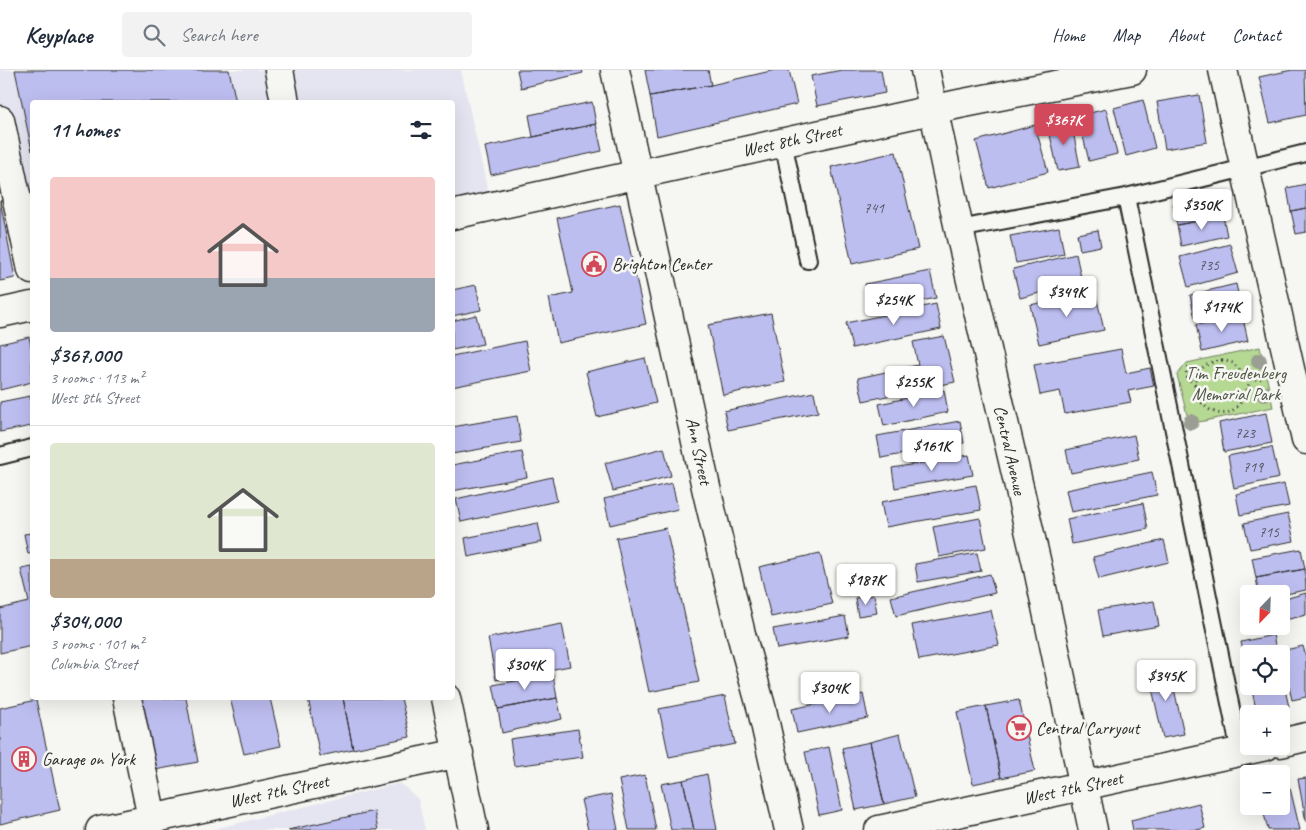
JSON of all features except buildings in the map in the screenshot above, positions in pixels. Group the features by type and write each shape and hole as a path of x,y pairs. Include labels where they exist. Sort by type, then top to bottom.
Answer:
{"street":[{"path":"279,70 286,100"},
{"name":"Ann Street","path":"615,70 740,634 762,710 789,830"},
{"name":"Central Avenue","path":"925,70 959,229 1037,564 1093,830"},
{"name":"West 8th Street","path":"455,214 933,110 1132,70"},
{"path":"1223,70 1306,440"},
{"path":"0,120 30,261"},
{"path":"0,312 30,306"},
{"path":"127,700 152,818"},
{"path":"446,700 474,830"},
{"path":"1290,741 1306,738"},
{"name":"West 7th Street","path":"879,830 1240,752"},
{"name":"West 7th Street","path":"100,830 458,753"}],"lane":[{"path":"783,142 808,260"},
{"path":"959,229 1126,197 1306,153"},
{"path":"1126,197 1240,752"},
{"path":"0,456 30,448"}],"path":[{"path":"1222,360 1233,363 1250,380 1243,402 1236,409 1226,413 1215,413 1198,401 1195,384 1201,369 1211,362 1222,360"},
{"path":"1195,384 1188,379 1186,371 1189,367 1201,369"}],"shaded area":[{"path":"0,70 461,70 491,206 455,215 455,100 30,100 30,261 0,120"},
{"path":"400,783 418,799 425,830 210,830"}],"green space":[{"name":"Tim Freudenberg Memorial Park","path":"1260,347 1273,407 1199,422 1187,415 1177,375 1187,363"}],"place":[{"name":"Brighton Center","path":"594,264"},
{"name":"Central Carryout","path":"1019,728"},
{"name":"Garage on York","path":"24,759"}]}
